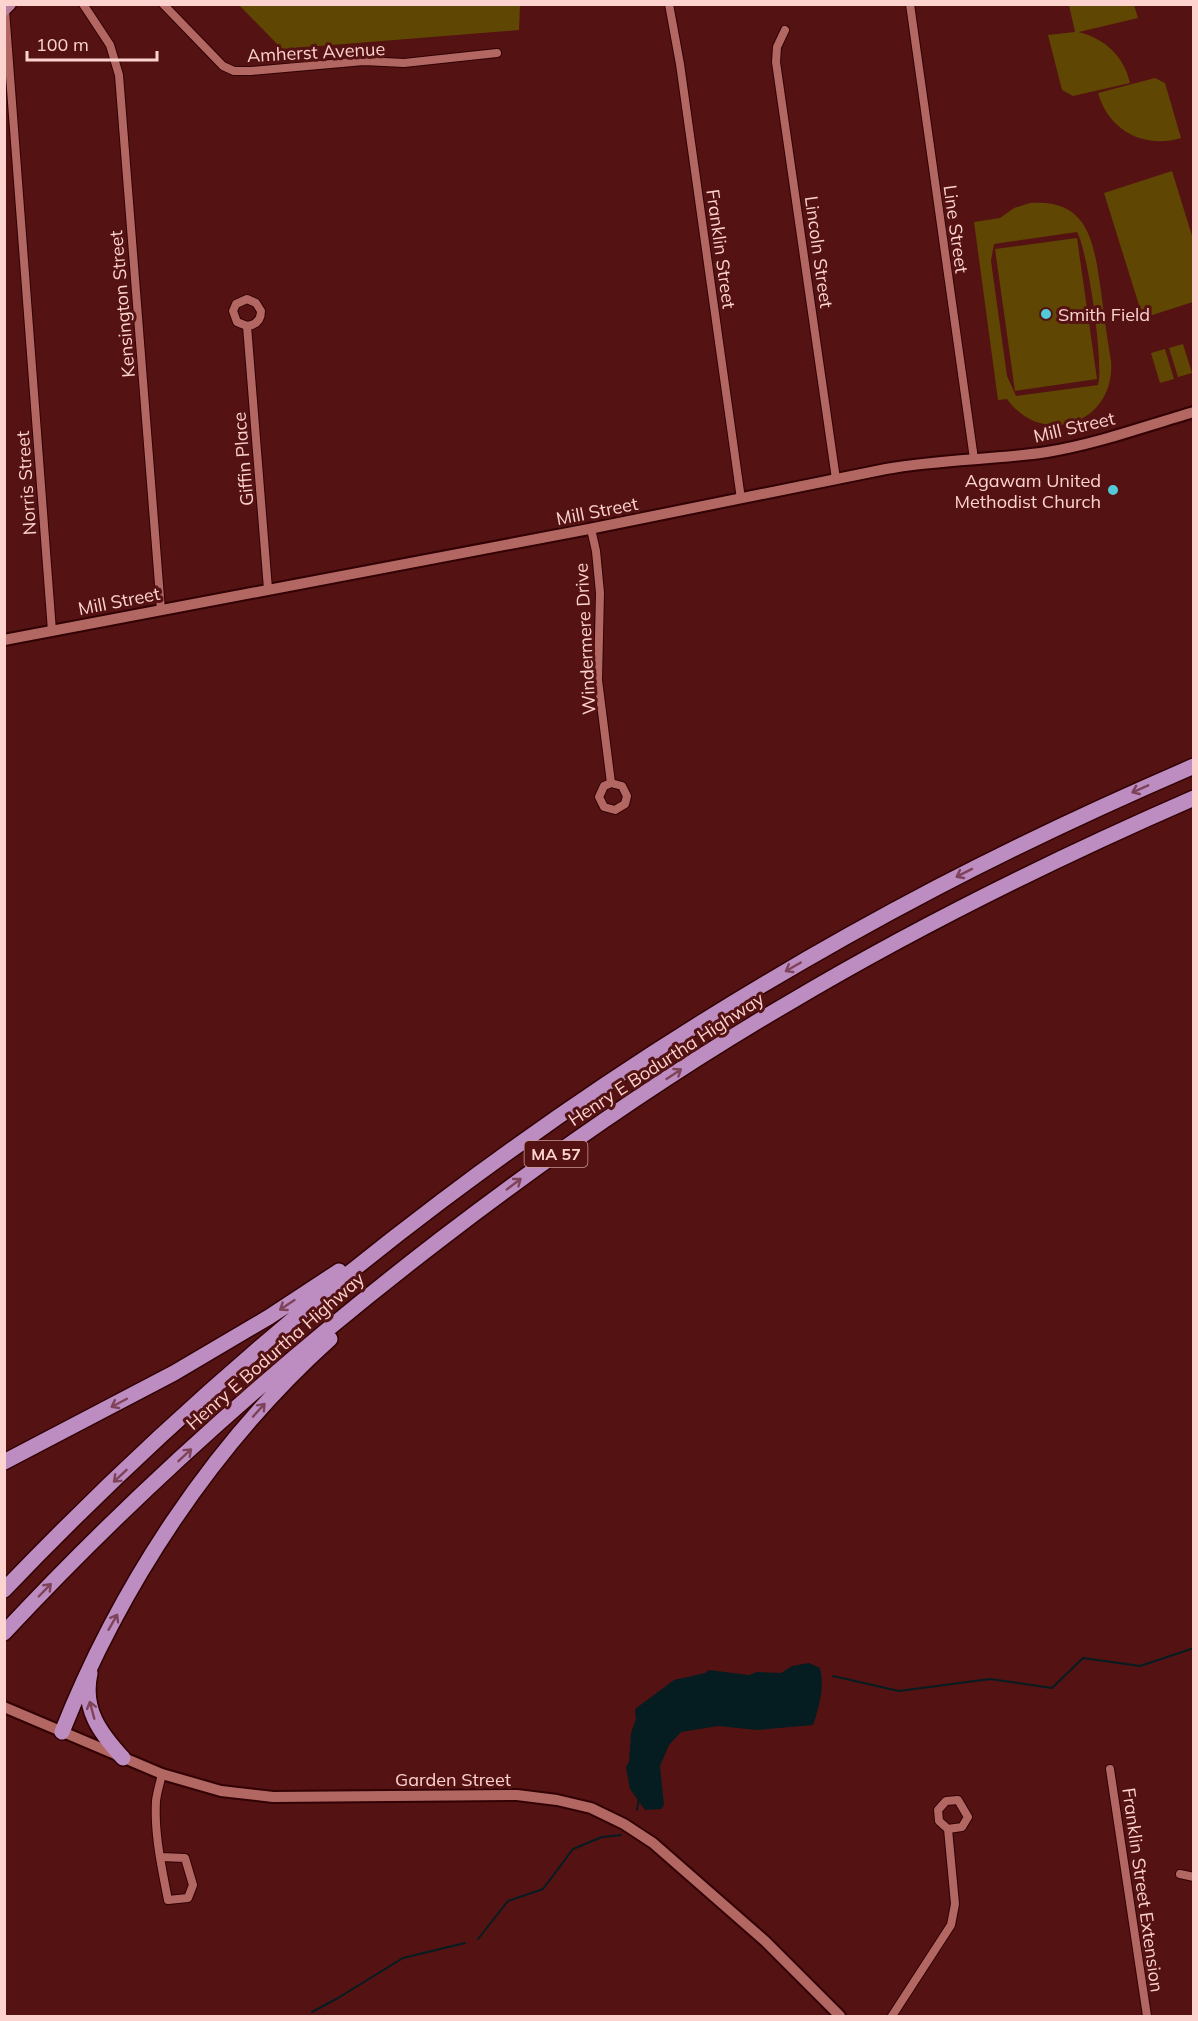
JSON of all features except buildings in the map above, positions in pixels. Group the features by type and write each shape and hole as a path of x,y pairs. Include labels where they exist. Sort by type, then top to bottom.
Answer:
{"highway":[{"name":"Henry E Bodurtha Highway","path":"4,1590 225,1378 322,1295 424,1215 605,1085 794,967 906,904 1009,851 1194,766"},
{"name":"Henry E Bodurtha Highway","path":"4,1633 98,1538 245,1399 342,1317 494,1199 650,1090 813,989 1027,874 1194,798"},
{"path":"62,1732 98,1647 154,1552 212,1468 255,1414 327,1341 494,1199"},
{"path":"4,1462 128,1398 219,1347 424,1215"},
{"path":"98,1647 89,1678 90,1703 100,1732 123,1758"}],"main road":[{"path":"4,10 10,4"}],"street":[{"name":"Kensington Street","path":"83,4 110,45 119,75 161,610"},
{"name":"Amherst Avenue","path":"163,4 219,63 234,71 373,60 404,63 497,52"},
{"name":"Franklin Street","path":"669,4 680,64 741,499"},
{"name":"Line Street","path":"910,4 974,459"},
{"name":"Norris Street","path":"4,10 52,631"},
{"name":"Lincoln Street","path":"785,30 777,47 776,62 836,479"},
{"name":"Giffin Place","path":"247,326 268,589"},
{"name":"Mill Street","path":"4,640 591,529 907,465 1021,455 1074,447 1194,412"},
{"name":"Windermere Drive","path":"591,529 596,551 600,593 598,680 611,783"},
{"name":"Garden Street","path":"4,1707 162,1774 206,1788 254,1795 517,1795 557,1800 591,1808 616,1820 653,1844 765,1941 840,2016"},
{"name":"Franklin Street Extension","path":"1110,1768 1147,2016"},
{"path":"161,1857 185,1858 193,1885 188,1898 168,1900 161,1857 158,1834 156,1801 162,1774"},
{"path":"892,2016 951,1924 955,1904 948,1829"},
{"path":"1180,1874 1194,1877"}],"shaded area":[{"path":"239,5 520,5 519,30 282,49"},
{"path":"1069,5 1134,5 1138,18 1079,32 1097,39 1112,50 1123,65 1130,83 1073,96 1062,90 1048,35 1075,32"},
{"path":"1155,78 1165,83 1181,138 1154,141 1130,134 1110,118 1098,93"},
{"path":"1172,171 1193,239 1193,302 1143,318 1104,193"},
{"path":"1030,203 1066,208 1086,228 1092,242 1111,361 1109,382 1102,400 1090,413 1074,422 1057,425 1039,423 1022,414 1007,399 998,400 974,222 1000,218 1014,208","holes":["1077,232 1097,332 1098,385 1016,396 1007,376 991,261 994,244"]},
{"name":"Smith Field","path":"1077,238 1097,379 1015,391 995,249"},
{"path":"1183,344 1192,373 1178,377 1169,348"},
{"path":"1165,349 1174,379 1160,383 1151,353"}],"water":[{"path":"809,1663 820,1668 822,1682 813,1725 757,1730 718,1726 681,1732 669,1745 660,1766 664,1805 661,1809 645,1810 630,1789 626,1767 629,1762 631,1733 636,1719 635,1709 674,1680 709,1670 749,1675 757,1672 781,1673 792,1666"}],"waterway":[{"path":"833,1676 899,1691 990,1679 1052,1688 1083,1658 1140,1666 1194,1648"},
{"path":"637,1810 639,1798"},
{"path":"478,1939 508,1901 543,1889 573,1849 602,1837 621,1835"},
{"path":"312,2012 403,1958 465,1943"}],"place":[{"name":"Smith Field","path":"1046,314"},
{"name":"Agawam United Methodist Church","path":"1113,490"}]}
